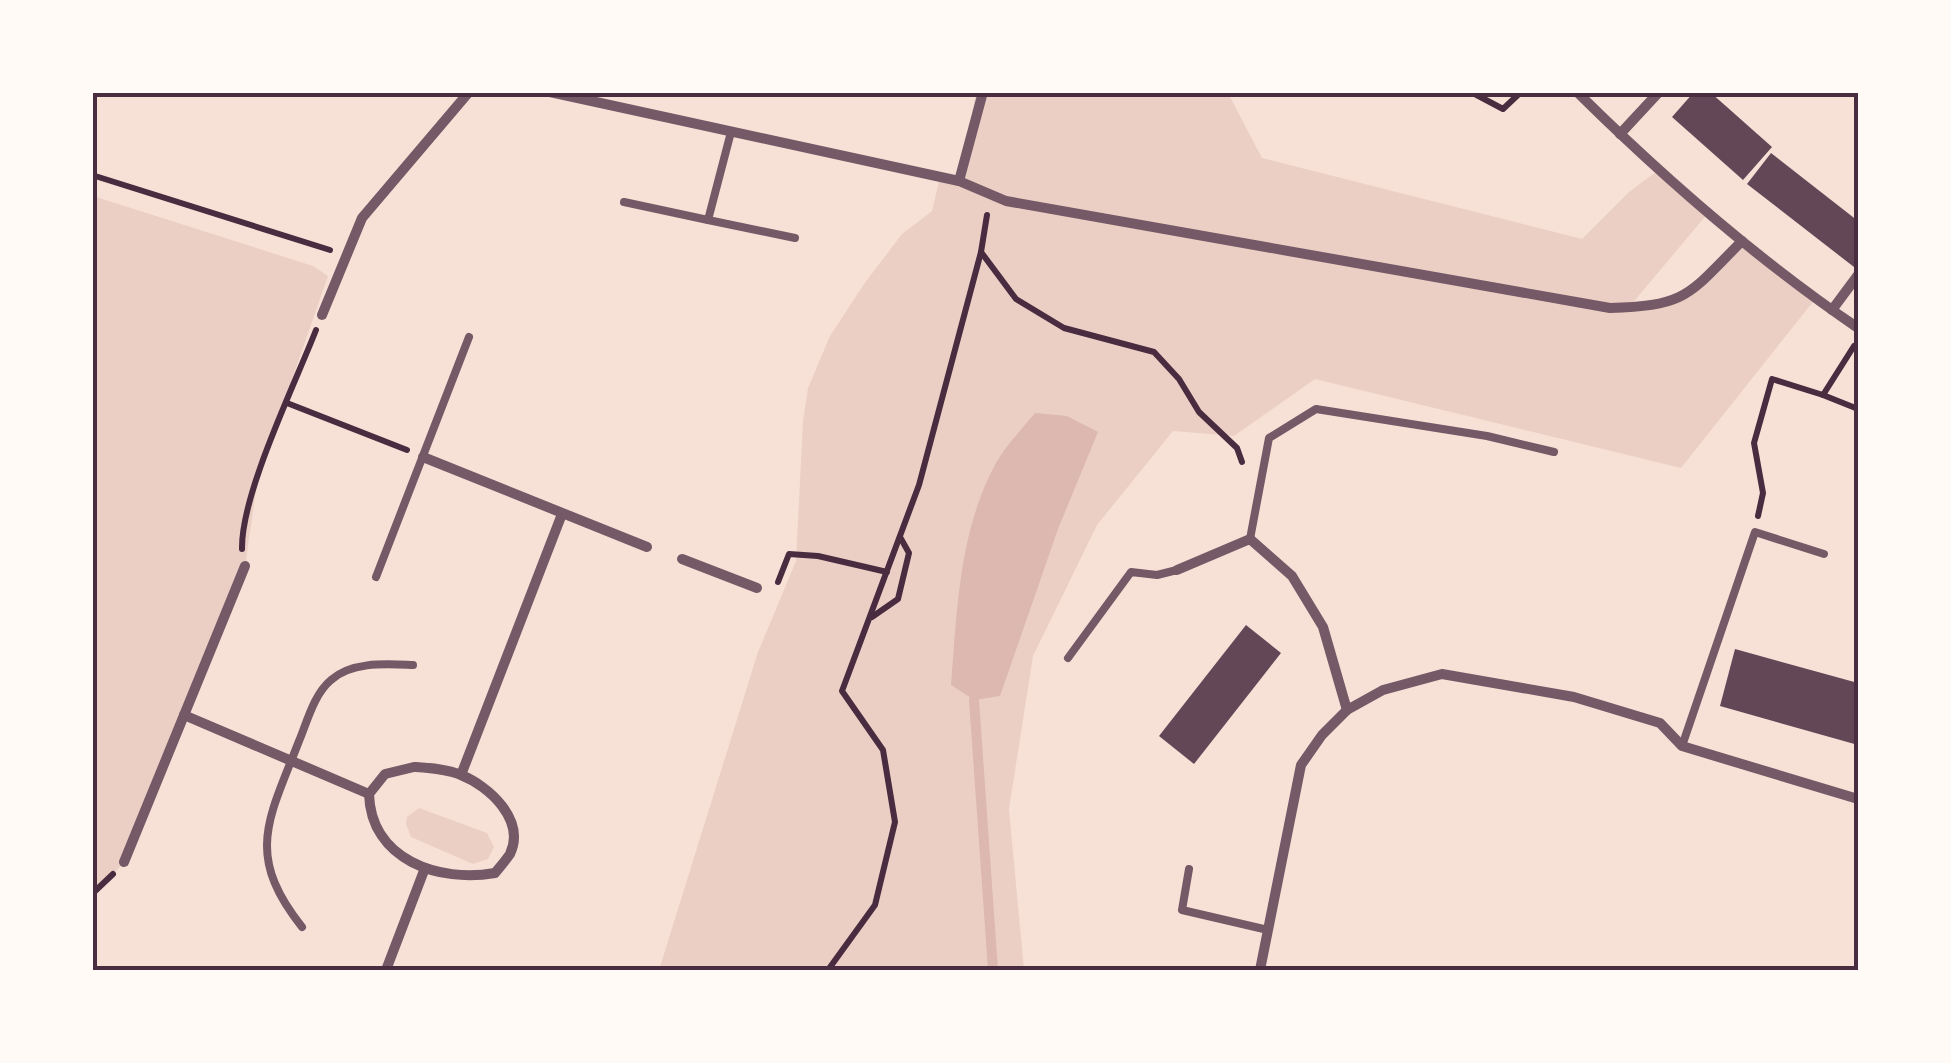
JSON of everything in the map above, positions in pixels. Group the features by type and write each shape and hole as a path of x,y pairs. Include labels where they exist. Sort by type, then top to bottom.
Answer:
{"street":[{"path":"322,315 344,255 370,207 469,92"},
{"path":"550,92 959,181 1006,201 1610,308 1654,308 1688,296 1742,241"},
{"path":"959,181 983,92"},
{"path":"1578,92 1742,241 1858,328"},
{"path":"1620,134 1659,92"},
{"path":"1832,310 1858,275"},
{"path":"423,457 647,547"},
{"path":"461,775 562,514"},
{"path":"1176,570 1250,539 1292,576 1324,627 1347,710"},
{"path":"682,560 757,588"},
{"path":"124,862 246,566"},
{"path":"1260,970 1302,765 1347,710 1383,690 1442,674 1574,697 1660,723 1682,746 1858,799"},
{"path":"184,715 369,794"},
{"path":"414,767 461,775 492,794 508,812 514,836 510,852 496,873 468,878 425,868 397,852 380,836 370,816 369,794 385,774 414,767"},
{"path":"386,970 425,868"}],"lane":[{"path":"708,220 730,132"},
{"path":"624,202 795,238"},
{"path":"376,577 470,337"},
{"path":"1250,539 1269,438 1316,409 1487,436 1554,452"},
{"path":"1682,746 1755,532 1824,554"},
{"path":"1068,658 1130,572 1157,576 1176,570"},
{"path":"302,928 279,897 268,858 266,831 313,706 331,680 375,664 412,665"},
{"path":"1189,869 1182,910 1268,930"}],"path":[{"path":"1471,92 1503,109 1521,92"},
{"path":"92,176 344,255"},
{"path":"828,970 875,905 895,822 883,750 842,690 919,485 981,252 991,194"},
{"path":"981,252 1016,298 1064,328 1154,352 1180,379 1198,412 1237,448 1257,501"},
{"path":"246,566 242,536 247,513 322,315"},
{"path":"1823,395 1858,340"},
{"path":"1755,532 1763,493 1754,443 1772,379 1858,409"},
{"path":"287,404 423,457"},
{"path":"871,618 898,599 908,553 900,536"},
{"path":"757,588 773,594 789,554 818,556 887,572"}],"shaded area":[{"path":"976,93 1228,93 1262,158 1582,239 1629,192 1660,169 1709,212 1630,306 1687,296 1742,241 1816,298 1681,468 1315,379 1234,436 1173,431 1097,525 1033,656 1009,809 1024,970 659,970 758,652 796,561 808,388 830,336 864,284 902,234 932,211 940,177 959,181"},
{"path":"93,196 313,266 328,276 258,477 245,566 124,862 93,898"},
{"path":"1035,413 1067,416 1098,432 1058,529 1000,696 974,700 951,685 967,543 996,463"},
{"path":"419,808 487,833 494,847 488,859 473,864 411,837 407,817"}],"building":[{"path":"1694,92 1710,92 1772,147 1743,180 1672,117"},
{"path":"1771,153 1858,221 1858,262 1854,267 1747,184"},
{"path":"1246,625 1281,653 1194,764 1159,736"},
{"path":"1735,649 1858,683 1858,745 1720,706"}],"waterway":[{"path":"974,700 993,970"}]}
